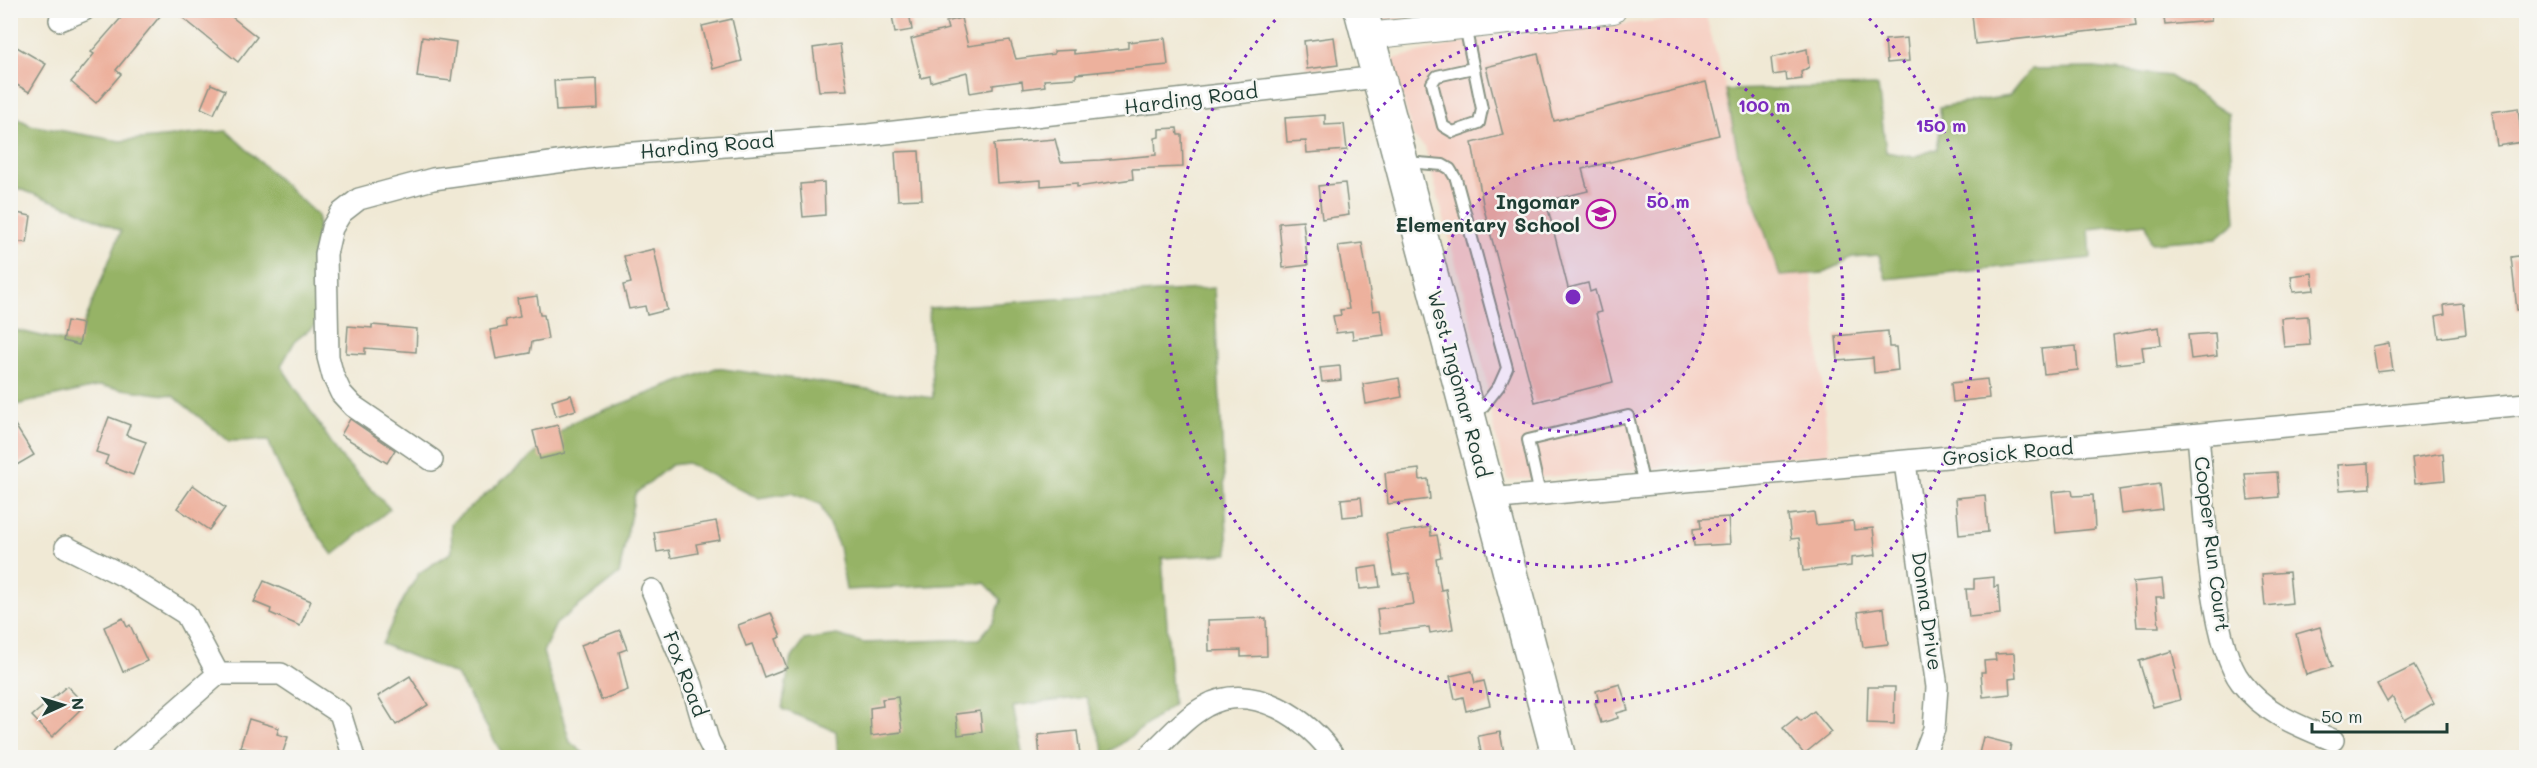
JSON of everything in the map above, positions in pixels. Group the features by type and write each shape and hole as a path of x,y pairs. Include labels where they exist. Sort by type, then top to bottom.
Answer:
{"main road":[{"name":"West Ingomar Road","path":"1364,23 1558,758"}],"street":[{"path":"60,20 84,10"},
{"path":"1364,23 1465,26 1612,10"},
{"name":"Harding Road","path":"432,460 353,406 341,393 333,376 328,357 326,255 332,228 341,213 359,199 433,179 609,154 868,135 1378,77"},
{"name":"Grosick Road","path":"1490,499 1905,463 2526,404"},
{"name":"Cooper Run Court","path":"2198,435 2216,608 2233,669 2250,692 2270,709 2299,727 2333,740"},
{"name":"Donna Drive","path":"1905,463 1937,687 1934,729 1923,758"},
{"path":"66,547 130,579 186,614 218,674"},
{"name":"Fox Road","path":"652,590 692,685 708,740 717,758"},
{"path":"122,758 218,674 281,674 340,713 354,758"},
{"path":"1147,758 1206,705 1226,698 1243,697 1262,700 1303,724 1319,738 1335,758"}],"lane":[{"path":"1465,26 1482,109 1479,123 1453,132 1443,126 1432,83 1437,76 1473,68"},
{"path":"1400,162 1443,165 1450,169 1462,196 1507,368 1498,386 1470,425"},
{"path":"1540,495 1528,440 1628,416 1644,486"}],"shaded area":[{"path":"1375,10 1486,11 1377,21"},
{"name":"Ingomar Elementary School","path":"1706,16 1726,90 1738,154 1781,276 1811,274 1829,454 1508,480 1493,426 1485,373 1425,147 1413,137 1393,59 1484,38"}],"green space":[{"path":"2094,68 2169,76 2228,113 2236,222 2217,238 2151,243 2146,223 2089,229 2091,258 1886,279 1879,255 1852,257 1824,273 1780,276 1738,154 1726,90 1878,86 1886,152 1913,157 1937,149 1941,124 1940,107 2009,96 2031,69"},
{"path":"11,114 30,125 120,141 227,131 318,216 318,323 295,341 281,366 340,456 390,509 333,555 296,500 268,440 229,441 173,396 100,386 11,406 11,329 76,344 121,231 75,209 11,186"},
{"path":"1214,288 1228,554 1162,558 1173,705 1106,755 1086,697 1013,706 1023,757 838,757 836,731 782,709 790,661 804,640 837,635 864,643 979,639 994,621 1001,600 985,583 846,590 839,547 820,504 791,493 758,498 687,463 671,465 635,494 619,574 556,624 543,652 570,742 586,755 618,757 504,757 457,675 382,644 419,573 452,552 451,523 573,422 716,368 933,398 929,308"}],"building":[{"path":"128,10 165,10 116,70 121,74 96,103 71,82 94,54 91,52"},
{"path":"173,10 223,10 257,37 238,62"},
{"path":"2009,10 2134,10 2136,26 1975,44 1972,14"},
{"path":"2163,10 2210,10 2211,21 2165,25"},
{"path":"909,12 912,30 895,33 892,15"},
{"path":"961,18 968,46 1010,40 1016,59 1054,54 1054,51 1074,50 1074,54 1128,48 1128,42 1165,38 1168,65 1076,74 1076,78 1044,80 1045,86 1023,89 1022,81 993,85 993,89 970,93 967,72 931,82 930,76 921,78 911,39 948,29 946,22"},
{"path":"732,19 742,61 713,69 702,26"},
{"path":"422,37 456,42 451,81 417,77"},
{"path":"1334,37 1338,65 1307,69 1304,41"},
{"path":"1907,38 1909,61 1887,63 1885,40"},
{"path":"10,43 46,64 29,92 10,81"},
{"path":"840,44 847,90 819,91 813,48"},
{"path":"1807,49 1809,67 1801,72 1802,79 1787,81 1786,73 1773,75 1771,58"},
{"path":"1538,54 1554,121 1706,82 1719,135 1582,169 1588,191 1546,201 1568,288 1588,283 1590,292 1595,290 1601,312 1596,313 1613,382 1535,402 1484,209 1472,143 1503,135 1486,67"},
{"path":"597,79 598,109 556,111 554,81"},
{"path":"211,84 225,90 214,114 201,108"},
{"path":"2518,108 2522,142 2497,146 2492,112"},
{"path":"1325,115 1325,125 1344,124 1347,150 1307,153 1306,141 1287,142 1285,118"},
{"path":"1177,128 1178,135 1182,135 1183,167 1132,169 1133,179 1077,187 1077,183 1041,186 1041,180 997,183 994,144 1055,139 1061,162 1100,160 1156,155 1155,138 1159,137 1159,129"},
{"path":"919,151 922,199 898,200 895,152"},
{"path":"824,182 825,215 803,217 800,184"},
{"path":"1345,183 1349,215 1322,219 1318,186"},
{"path":"17,213 31,216 27,243 10,240 10,223 15,223"},
{"path":"1303,221 1308,265 1283,268 1279,223"},
{"path":"1362,243 1373,311 1380,310 1384,335 1353,339 1352,331 1336,333 1333,316 1341,315 1340,310 1349,309 1338,246"},
{"path":"654,249 667,310 647,315 645,306 629,309 623,285 631,283 624,256"},
{"path":"2526,255 2526,309 2517,310 2511,257"},
{"path":"2312,273 2314,290 2293,292 2291,276"},
{"path":"537,296 540,315 544,315 548,339 532,342 530,353 496,359 490,330 506,327 505,320 520,317 517,299"},
{"path":"2463,303 2466,334 2439,338 2436,316 2445,314 2444,305"},
{"path":"2308,316 2310,345 2284,347 2281,318"},
{"path":"67,321 83,324 79,345 63,341"},
{"path":"372,325 417,329 416,352 365,348 365,354 346,353 348,326 372,328"},
{"path":"2159,327 2161,345 2142,347 2144,361 2116,364 2113,335"},
{"path":"1888,331 1889,347 1896,347 1898,370 1874,373 1873,358 1838,361 1836,336"},
{"path":"2215,333 2217,356 2191,359 2188,335"},
{"path":"2389,343 2393,370 2377,372 2373,346"},
{"path":"2076,346 2078,370 2044,374 2041,349"},
{"path":"1340,366 1341,380 1322,382 1320,368"},
{"path":"1399,378 1402,397 1366,404 1363,384"},
{"path":"1987,379 1989,398 1953,402 1951,383"},
{"path":"571,395 576,410 556,416 552,401"},
{"path":"10,417 34,455 10,469"},
{"path":"109,417 130,425 126,435 146,442 133,475 105,464 108,456 96,452"},
{"path":"350,419 395,450 387,463 341,435"},
{"path":"558,425 565,453 540,459 533,431"},
{"path":"2443,453 2445,480 2415,483 2412,458"},
{"path":"2369,463 2370,488 2340,490 2337,465"},
{"path":"1419,469 1420,480 1428,479 1430,499 1388,504 1385,473"},
{"path":"2277,472 2279,497 2248,500 2245,474"},
{"path":"2159,484 2162,509 2122,514 2119,490"},
{"path":"193,485 225,508 209,530 177,508"},
{"path":"2072,490 2073,496 2093,495 2095,529 2056,533 2052,492"},
{"path":"1985,495 1988,532 1959,535 1956,498"},
{"path":"1361,497 1363,515 1343,517 1341,499"},
{"path":"1814,512 1816,525 1853,521 1854,530 1873,528 1876,555 1851,558 1851,566 1803,571 1799,538 1791,539 1788,515"},
{"path":"1728,517 1730,544 1694,546 1693,529 1701,528 1700,519"},
{"path":"716,521 720,540 696,544 698,553 671,558 669,550 657,552 654,532"},
{"path":"1430,527 1431,536 1437,535 1441,557 1436,558 1441,590 1446,589 1453,629 1430,633 1429,627 1380,633 1377,609 1414,604 1409,573 1393,575 1386,534"},
{"path":"1377,566 1380,587 1360,589 1358,569"},
{"path":"2289,572 2292,603 2265,606 2262,574"},
{"path":"1994,577 1994,587 1998,586 2000,614 1969,617 1966,589 1974,589 1974,579"},
{"path":"2162,579 2164,597 2156,597 2159,627 2137,627 2133,582"},
{"path":"264,581 311,601 300,626 270,613 271,609 254,602"},
{"path":"1884,608 1888,644 1863,647 1858,612"},
{"path":"771,613 781,637 776,639 787,668 764,677 752,644 746,646 738,625"},
{"path":"123,618 127,627 130,625 147,661 123,672 104,627"},
{"path":"1266,618 1267,656 1241,657 1241,650 1209,651 1208,620"},
{"path":"2320,627 2332,667 2306,675 2296,634"},
{"path":"620,630 627,649 619,652 628,690 601,700 581,645"},
{"path":"2172,651 2176,669 2173,670 2180,700 2153,707 2139,661"},
{"path":"2014,653 2016,678 2009,679 2010,694 1983,697 1981,672 1985,672 1984,661 1996,660 1995,654"},
{"path":"2414,666 2434,703 2405,720 2392,697 2387,702 2377,684"},
{"path":"1472,671 1475,683 1484,681 1490,705 1466,711 1463,697 1455,699 1450,676"},
{"path":"410,676 428,705 396,725 378,696"},
{"path":"1620,684 1628,710 1617,713 1618,718 1601,723 1595,703 1599,701 1596,691"},
{"path":"67,686 85,705 52,737 32,716"},
{"path":"1868,687 1895,687 1894,724 1867,723"},
{"path":"898,697 902,732 871,736 870,708 883,706 882,699"},
{"path":"980,711 982,732 958,735 956,714"},
{"path":"1814,711 1831,732 1804,754 1783,728 1797,717 1801,721"},
{"path":"249,719 279,728 277,734 288,737 281,758 240,747"},
{"path":"1077,731 1080,755 1040,758 1038,735"},
{"path":"1500,732 1505,758 1482,758 1478,736"},
{"path":"1983,737 2011,744 2008,758 1978,758"}],"place":[{"name":"Ingomar Elementary School","path":"1601,214"}]}
